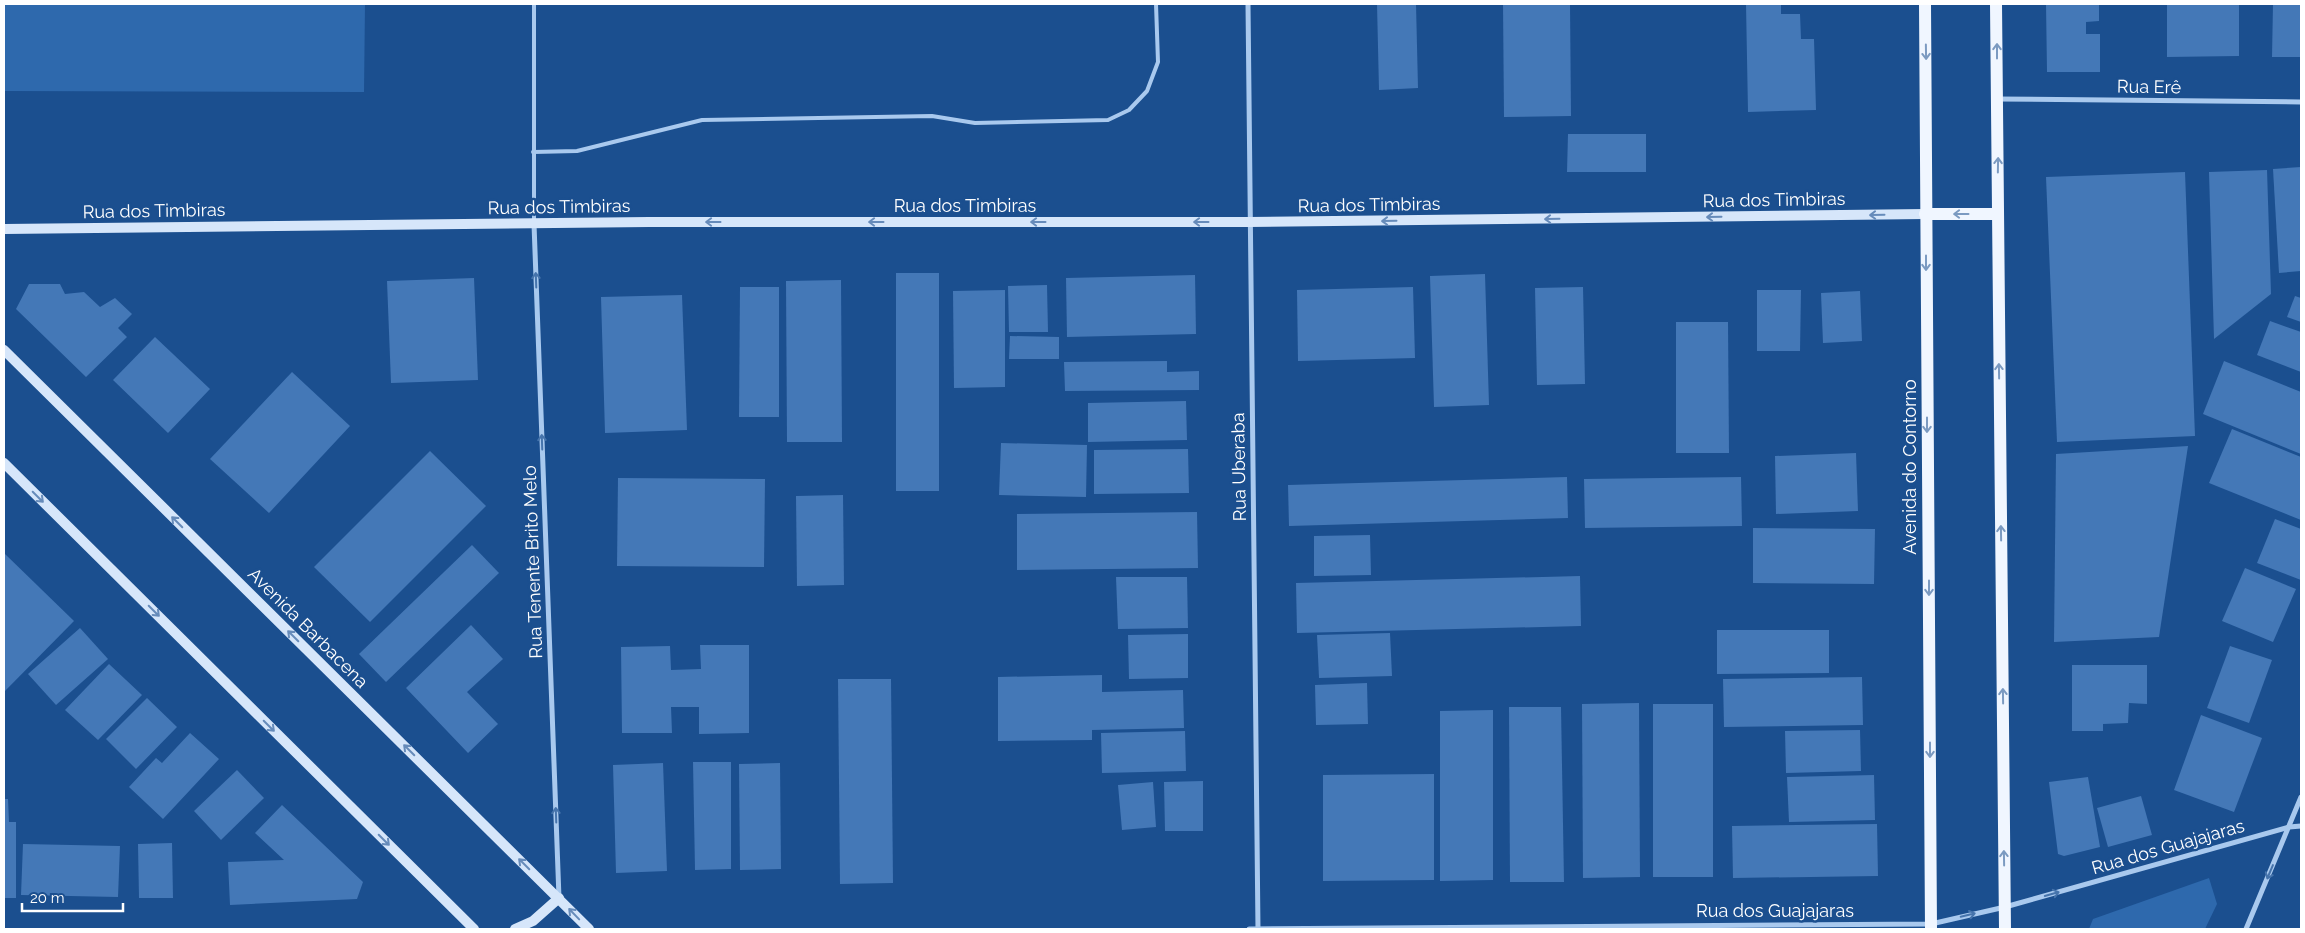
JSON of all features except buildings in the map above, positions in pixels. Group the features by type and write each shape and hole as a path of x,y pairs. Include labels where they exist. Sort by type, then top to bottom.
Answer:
{"main road":[{"name":"Avenida do Contorno","path":"1925,4 1928,131 1925,214 1931,927"},
{"path":"1996,4 2005,929"},
{"path":"1925,214 1997,214"}],"street":[{"name":"Rua Uberaba","path":"1248,4 1258,929"},
{"name":"Rua Erê","path":"1997,99 2301,102"},
{"name":"Rua dos Timbiras","path":"4,229 534,224 1249,222 1925,214"},
{"name":"Rua Tenente Brito Melo","path":"534,224 559,898"},
{"name":"Avenida Barbacena","path":"4,350 589,929"},
{"path":"4,463 474,929"},
{"path":"2246,929 2301,797"},
{"name":"Rua dos Guajajaras","path":"1250,929 1931,927 2289,827 2301,826"},
{"path":"515,929 534,922 559,898"}],"lane":[{"path":"534,4 534,224"},
{"path":"533,152 577,151 702,120 932,116 975,123 1108,120 1129,110 1147,91 1158,62 1156,4"}],"shaded area":[{"path":"4,4 365,4 364,92 4,91"},
{"path":"2209,878 2217,904 2205,929 2089,929 2093,919"}]}
